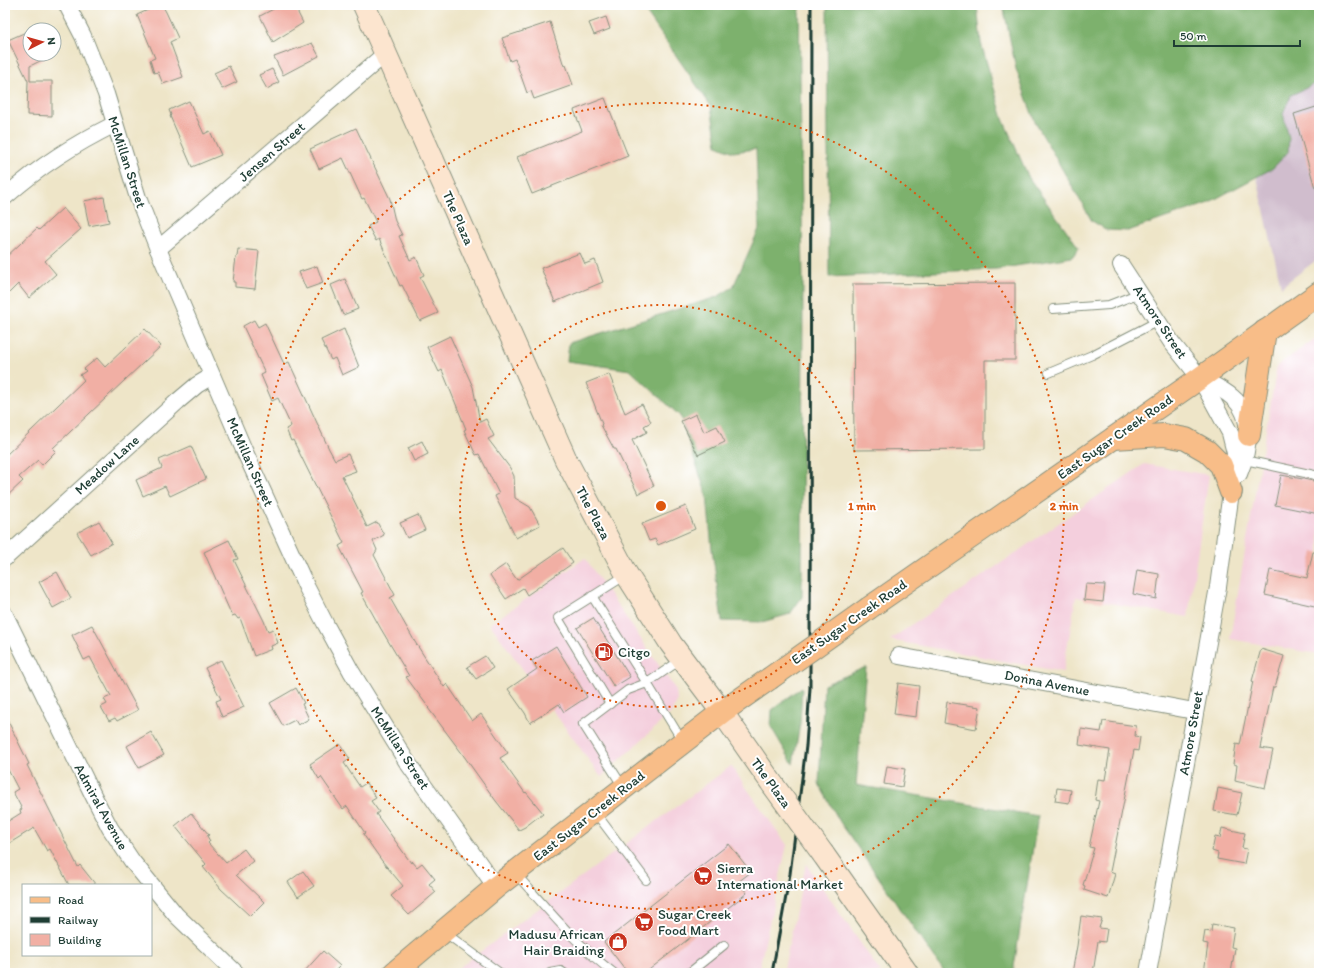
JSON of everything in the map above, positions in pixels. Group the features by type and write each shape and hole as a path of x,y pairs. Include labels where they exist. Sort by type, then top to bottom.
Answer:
{"main road":[{"name":"The Plaza","path":"364,5 566,460 627,575 671,644 722,712 907,973"},
{"name":"East Sugar Creek Road","path":"394,973 496,887 595,812 722,712 1318,294"},
{"path":"1249,435 1265,331"},
{"path":"1114,438 1164,435 1186,440 1207,451 1221,464 1231,492"}],"street":[{"name":"McMillan Street","path":"67,5 83,36 106,94 138,198 158,250 289,549 326,625 351,671 408,762 496,887"},
{"name":"Jensen Street","path":"158,250 385,54"},
{"path":"5,197 46,163 67,149 115,124"},
{"name":"Atmore Street","path":"1121,265 1172,343 1200,378 1230,433 1235,453 1218,587 1194,711 1148,973"},
{"name":"Meadow Lane","path":"5,558 178,401 197,385 212,376"},
{"name":"Atmore Street","path":"1200,378 1232,396 1239,403 1245,415 1249,435 1245,460 1231,492"},
{"name":"Admiral Avenue","path":"5,615 110,828 132,861 151,884"},
{"name":"Donna Avenue","path":"899,656 1194,711"},
{"name":"Admiral Avenue","path":"152,885 176,914 236,973"}],"lane":[{"path":"1053,309 1109,305 1140,293"},
{"path":"1049,373 1092,355 1158,321"},
{"path":"1245,460 1319,476"},
{"path":"610,704 558,618 627,575"},
{"path":"592,596 683,743"},
{"path":"624,789 584,724 628,690 647,683 682,659"},
{"path":"595,812 646,880"},
{"path":"515,873 573,937 598,961 614,973"},
{"path":"443,931 500,973"},
{"path":"689,973 724,945"},
{"path":"550,973 561,971 564,973"}],"shaded area":[{"path":"1219,5 1319,5 1319,258 1281,287"},
{"path":"1319,336 1319,654 1230,639 1277,366"},
{"path":"1144,464 1209,475 1188,617 1076,597 1063,672 890,640"},
{"path":"585,558 676,690 677,702 671,713 601,777 490,624"},
{"path":"731,766 787,845 758,973 452,973"},
{"path":"806,864 881,973 783,973"}],"green space":[{"path":"641,5 799,5 803,281 802,597 790,614 762,622 722,621 712,549 707,496 680,416 630,370 567,361 569,343 717,297 733,287 759,229 756,149 733,152 717,145 711,106"},
{"path":"827,5 977,5 981,43 1003,119 1029,178 1079,248 1072,257 997,269 829,277"},
{"path":"1003,5 1319,5 1319,82 1291,95 1283,113 1289,138 1288,152 1273,168 1206,204 1128,231 1107,230 1092,221 1035,122 1016,69"},
{"path":"866,667 856,785 1038,816 1013,973 945,973 840,822 819,784 824,685"},
{"path":"802,687 800,724 793,764 771,727 772,710"}],"building":[{"path":"162,5 178,38 170,42 183,77 163,84 158,72 154,73 150,60 155,58 137,15"},
{"path":"281,5 294,5 303,23 273,42 260,16"},
{"path":"606,17 610,29 594,35 589,23"},
{"path":"550,22 564,66 566,65 573,85 534,99 531,91 527,93 515,59 510,61 502,38"},
{"path":"22,34 22,62 38,62 30,66 30,81 52,81 52,116 27,115 28,81 8,40"},
{"path":"312,43 319,56 283,75 274,57"},
{"path":"229,66 237,82 222,89 214,73"},
{"path":"272,69 279,82 267,89 259,75"},
{"path":"605,98 628,156 532,194 517,157 582,131 574,110"},
{"path":"189,101 204,134 210,131 221,155 192,167 170,116 169,110"},
{"path":"1319,106 1319,187 1315,188 1294,114"},
{"path":"356,128 390,199 395,221 402,235 399,236 410,260 416,257 424,275 420,277 438,313 420,321 402,285 400,286 379,239 376,241 368,226 376,222 364,198 362,199 343,158 319,169 310,149"},
{"path":"104,197 109,222 89,226 84,201"},
{"path":"63,208 81,229 45,261 56,274 29,298 18,284 5,297 5,258 37,228 39,230"},
{"path":"238,249 259,251 255,289 235,287 235,282 233,282"},
{"path":"580,253 585,264 595,260 603,282 555,302 541,268"},
{"path":"317,266 323,283 306,289 299,272"},
{"path":"345,279 358,309 343,315 331,285"},
{"path":"1015,283 1015,360 985,360 985,449 854,450 853,284"},
{"path":"254,320 258,327 265,323 284,364 289,362 335,460 348,454 356,471 342,476 367,527 377,522 384,535 373,541 377,550 374,555 395,595 390,598 415,642 444,687 447,684 472,721 481,714 508,753 500,758 525,793 526,792 543,813 525,827 519,830 496,801 406,677 409,676 361,593 363,592 339,546 344,543 293,440 291,441 286,429 291,426 278,398 272,401 261,375 265,373 243,326"},
{"path":"145,329 161,346 53,448 56,451 42,465 38,460 19,477 23,481 5,498 5,456 84,380 80,375 86,371 84,369 97,358 105,367"},
{"path":"344,329 359,367 342,375 335,358 331,360 321,340"},
{"path":"450,336 473,387 480,422 486,419 494,436 488,439 510,468 514,476 515,498 530,507 540,525 516,538 495,496 499,494 479,454 476,455 464,430 466,429 442,370 439,372 427,347"},
{"path":"609,374 625,413 642,404 651,422 644,426 647,432 632,440 654,486 638,494 616,449 614,449 601,425 602,424 586,383"},
{"path":"696,414 704,432 717,426 725,442 698,455 681,421"},
{"path":"422,441 428,454 414,461 408,448"},
{"path":"191,446 206,479 170,496 165,486 143,496 136,480 162,468 159,460"},
{"path":"1281,475 1319,482 1319,514 1275,505"},
{"path":"686,506 695,529 658,545 655,539 649,541 642,524"},
{"path":"418,515 425,530 407,538 400,523"},
{"path":"99,521 112,543 91,555 77,533"},
{"path":"229,540 238,559 234,560 268,631 273,629 278,643 271,646 272,649 254,656 240,618 238,619 235,615 232,616 204,552"},
{"path":"563,548 573,563 527,595 523,588 506,599 490,575 506,564 517,580"},
{"path":"1313,552 1319,552 1319,607 1265,595 1270,570 1307,578"},
{"path":"1137,570 1159,574 1156,599 1133,594"},
{"path":"57,572 71,598 53,608 39,582"},
{"path":"1086,584 1105,585 1103,602 1084,600"},
{"name":"Citgo","path":"593,618 630,677 614,687 577,628"},
{"path":"92,625 138,710 117,721 115,718 109,721 101,707 107,704 104,699 111,696 90,657 84,660 72,635"},
{"path":"556,646 587,697 564,712 559,704 530,723 525,713 508,689 537,669 532,661"},
{"path":"1261,649 1284,656 1275,687 1273,687 1260,748 1273,750 1265,788 1235,781 1237,765 1233,764 1236,744 1240,745 1252,681"},
{"path":"485,656 493,668 476,679 467,667"},
{"path":"221,660 244,707 222,717 216,701 221,699 205,668"},
{"path":"898,683 919,686 916,717 894,714"},
{"path":"296,688 304,703 302,704 309,719 298,725 295,720 283,726 270,703"},
{"path":"947,702 980,707 976,729 944,723"},
{"path":"5,715 29,764 27,765 78,867 80,865 95,884 68,884 50,849 47,851 34,828 5,846 5,823 21,813 20,810 22,809 13,792 18,789 5,764"},
{"path":"1103,721 1136,726 1135,736 1140,737 1138,751 1134,750 1110,872 1115,874 1108,898 1084,890 1085,886 1083,885 1094,848 1089,847 1099,801 1095,800 1098,779 1105,780 1110,750 1079,745 1081,729 1101,732"},
{"path":"151,732 164,755 139,768 127,746"},
{"path":"340,744 350,759 344,763 360,787 366,783 376,798 371,801 379,812 376,814 411,863 412,861 417,867 422,863 435,879 429,884 436,892 409,915 391,896 403,886 382,861 363,834 365,833 347,806 343,809 321,777 319,779 310,764"},
{"path":"887,766 905,769 902,787 884,784"},
{"path":"1057,788 1071,790 1069,803 1055,801"},
{"path":"1218,788 1242,793 1237,815 1214,811"},
{"path":"191,813 209,835 207,836 210,841 208,843 226,863 244,849 253,861 236,875 264,902 250,916 221,889 203,867 206,864 175,826"},
{"path":"1222,828 1245,833 1242,848 1247,849 1244,864 1217,859 1218,853 1212,851 1215,837 1220,838"},
{"path":"729,844 751,872 738,882 747,893 645,973 628,973 604,942"},
{"path":"303,871 314,886 298,897 288,882"},
{"path":"1081,916 1102,919 1099,928 1107,929 1105,942 1098,941 1093,973 1072,973"},
{"path":"1212,924 1234,928 1231,947 1235,948 1231,973 1204,973 1208,944 1203,943 1205,931 1211,932"},
{"path":"323,951 340,966 333,973 303,973"}],"railway":[{"path":"772,973 790,874 806,746 810,688 811,5"}],"place":[{"name":"Citgo","path":"604,652"},
{"name":"Sierra International Market","path":"703,876"},
{"name":"Sugar Creek Food Mart","path":"644,922"},
{"name":"Madusu African Hair Braiding","path":"618,942"}]}
